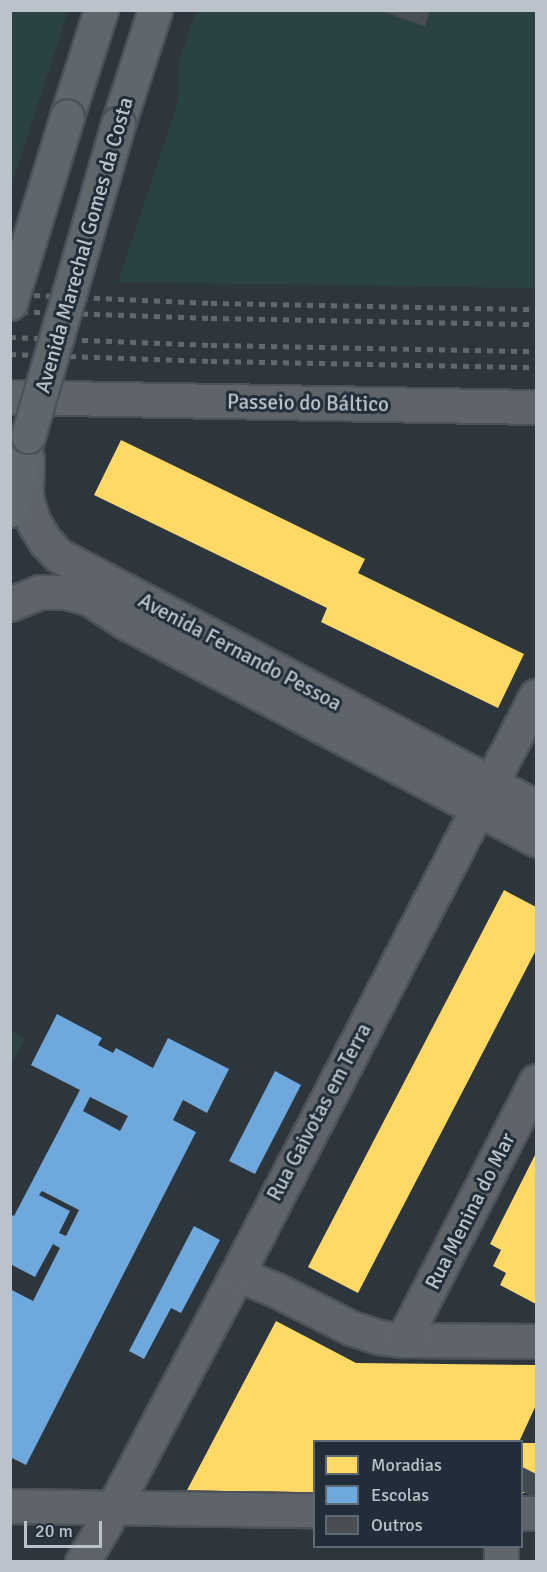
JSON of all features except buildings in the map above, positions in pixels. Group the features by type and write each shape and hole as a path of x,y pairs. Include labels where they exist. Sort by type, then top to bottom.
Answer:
{"main road":[{"path":"10,303 101,10"},
{"name":"Avenida Marechal Gomes da Costa","path":"10,479 28,436 118,124 155,10"},
{"path":"10,510 28,436"}],"street":[{"name":"Passeio do Báltico","path":"10,397 537,407"},
{"name":"Avenida Fernando Pessoa","path":"28,436 26,495 29,509 40,532 58,555 440,758 537,840"},
{"name":"Avenida Fernando Pessoa","path":"10,604 40,592 66,592 90,599 125,622 485,796 537,807"},
{"name":"Rua Gaivotas em Terra","path":"82,1562 108,1518 237,1274 537,696"},
{"name":"Rua Menina do Mar","path":"403,1340 537,1081"},
{"path":"237,1274 276,1290 351,1328 378,1337 403,1340 537,1341"},
{"path":"10,1506 108,1518 313,1510"},
{"path":"108,1518 111,1562"},
{"path":"489,1562 499,1548"}],"green space":[{"path":"10,11 68,11 11,187"},
{"path":"196,11 536,11 536,288 118,282 178,102 179,62"},
{"path":"11,1031 25,1038 11,1065"}],"tunnel":[{"path":"526,1493 536,1473"}],"railway":[{"path":"10,294 211,303 536,309"},
{"path":"10,311 211,318 536,324"},
{"path":"10,337 211,345 536,351"},
{"path":"10,354 211,361 536,367"}]}
